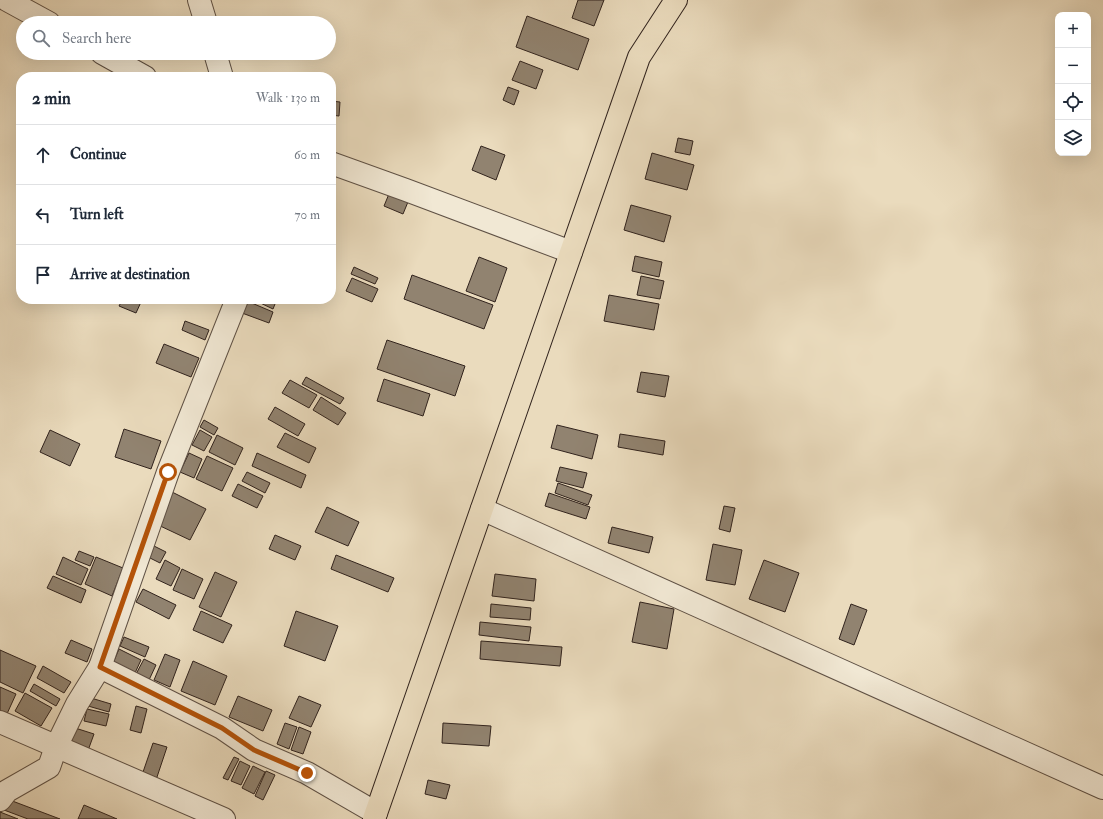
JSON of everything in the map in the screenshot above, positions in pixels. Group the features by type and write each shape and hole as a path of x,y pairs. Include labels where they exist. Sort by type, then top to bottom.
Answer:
{"main road":[{"path":"375,816 639,57 676,0"}],"street":[{"path":"7,0 36,16"},
{"path":"199,0 204,16"},
{"path":"115,60 136,72"},
{"path":"217,60 221,72"},
{"path":"336,165 571,252"},
{"path":"0,800 7,791 49,767 56,747 77,704 100,667 168,472 235,304"},
{"path":"482,509 1103,788"},
{"path":"100,667 222,728 254,750 307,773 375,816"},
{"path":"0,722 224,819"}],"building":[{"path":"578,0 604,0 594,26 572,18"},
{"path":"527,16 589,39 578,70 516,47"},
{"path":"520,61 543,70 536,89 512,80"},
{"path":"508,87 519,91 514,105 503,100"},
{"path":"336,102 340,102 339,116 336,116"},
{"path":"678,138 693,141 690,155 675,152"},
{"path":"481,146 505,155 496,180 472,170"},
{"path":"652,153 694,165 687,190 645,179"},
{"path":"391,189 410,197 403,214 384,206"},
{"path":"631,205 671,216 664,242 624,230"},
{"path":"635,256 662,262 659,277 632,271"},
{"path":"479,257 507,268 495,302 466,291"},
{"path":"354,267 378,278 375,284 351,274"},
{"path":"412,275 493,305 484,329 404,299"},
{"path":"641,276 664,281 660,299 637,295"},
{"path":"352,278 378,289 372,302 346,291"},
{"path":"609,295 659,304 654,330 604,321"},
{"path":"120,304 140,304 136,313 119,306"},
{"path":"246,304 254,304 273,312 269,323 242,313"},
{"path":"262,304 275,304 273,309"},
{"path":"185,321 209,330 205,340 182,330"},
{"path":"387,340 465,366 455,396 377,369"},
{"path":"164,344 199,358 191,377 156,363"},
{"path":"641,372 669,376 665,397 637,392"},
{"path":"306,377 344,398 340,404 302,384"},
{"path":"384,379 430,394 423,416 377,401"},
{"path":"290,380 317,395 309,408 282,393"},
{"path":"321,397 346,413 338,425 313,410"},
{"path":"275,407 305,424 298,436 268,419"},
{"path":"204,420 218,428 214,435 200,427"},
{"path":"557,425 598,435 592,459 551,448"},
{"path":"124,429 161,441 151,469 115,457"},
{"path":"50,430 80,444 70,466 40,452"},
{"path":"200,430 212,437 204,451 192,445"},
{"path":"285,433 316,448 309,463 277,447"},
{"path":"620,434 665,441 663,455 618,447"},
{"path":"217,435 243,448 235,465 209,452"},
{"path":"189,453 202,459 194,478 180,472"},
{"path":"257,453 306,475 301,488 252,466"},
{"path":"207,456 233,468 222,491 196,479"},
{"path":"560,467 587,473 583,488 556,481"},
{"path":"247,472 270,483 265,493 242,481"},
{"path":"558,483 592,495 588,505 555,493"},
{"path":"238,484 263,496 257,508 232,496"},
{"path":"172,492 206,509 190,540 156,524"},
{"path":"549,493 590,507 586,519 545,506"},
{"path":"724,506 735,508 730,532 719,529"},
{"path":"327,507 359,522 348,546 315,532"},
{"path":"612,527 653,537 649,553 608,543"},
{"path":"275,535 301,546 295,560 269,549"},
{"path":"713,544 742,550 735,585 706,580"},
{"path":"152,545 166,552 160,563 146,556"},
{"path":"79,551 94,557 90,566 75,560"},
{"path":"336,555 394,578 388,592 331,569"},
{"path":"63,557 88,569 81,585 56,574"},
{"path":"96,557 123,568 112,596 85,584"},
{"path":"165,560 180,568 171,586 156,579"},
{"path":"764,560 799,573 785,612 749,599"},
{"path":"182,569 203,579 194,599 173,590"},
{"path":"215,572 237,582 221,617 199,607"},
{"path":"495,574 536,579 534,601 492,596"},
{"path":"53,576 86,590 81,603 47,588"},
{"path":"143,589 176,605 169,619 136,602"},
{"path":"640,602 674,609 667,649 632,642"},
{"path":"491,604 531,608 530,620 490,617"},
{"path":"851,604 867,610 854,645 839,639"},
{"path":"201,611 232,625 223,643 193,630"},
{"path":"296,611 338,626 325,661 284,646"},
{"path":"480,622 531,627 529,641 479,635"},
{"path":"124,637 149,647 145,657 120,646"},
{"path":"71,640 92,649 87,662 65,653"},
{"path":"481,641 562,647 560,666 480,659"},
{"path":"119,649 141,660 135,673 113,663"},
{"path":"0,650 36,666 23,693 0,682"},
{"path":"165,654 180,660 170,687 154,680"},
{"path":"144,659 156,665 149,680 136,674"},
{"path":"193,661 227,676 215,705 181,691"},
{"path":"43,666 71,682 64,693 37,678"},
{"path":"34,684 60,699 56,706 30,691"},
{"path":"0,687 16,694 6,716 0,714"},
{"path":"25,693 52,708 41,726 15,711"},
{"path":"238,696 272,710 263,731 229,717"},
{"path":"299,696 321,705 311,727 289,718"},
{"path":"91,698 111,704 109,712 88,706"},
{"path":"136,706 147,709 141,733 130,730"},
{"path":"87,709 109,714 106,726 84,721"},
{"path":"285,723 297,727 289,749 277,744"},
{"path":"443,723 491,726 489,746 442,743"},
{"path":"72,727 94,734 86,756 65,749"},
{"path":"299,727 311,732 303,754 291,750"},
{"path":"153,743 167,747 156,780 142,775"},
{"path":"234,757 239,759 228,780 223,778"},
{"path":"240,761 250,766 241,785 231,781"},
{"path":"253,766 265,772 254,794 242,788"},
{"path":"266,771 275,775 263,800 255,796"},
{"path":"428,780 450,785 446,799 425,794"},
{"path":"7,799 60,819 28,819 4,810"},
{"path":"84,805 117,819 78,819"},
{"path":"0,812 18,819 0,819"}],"route":[{"path":"168,472 100,667 222,728 254,750 307,773"}]}
